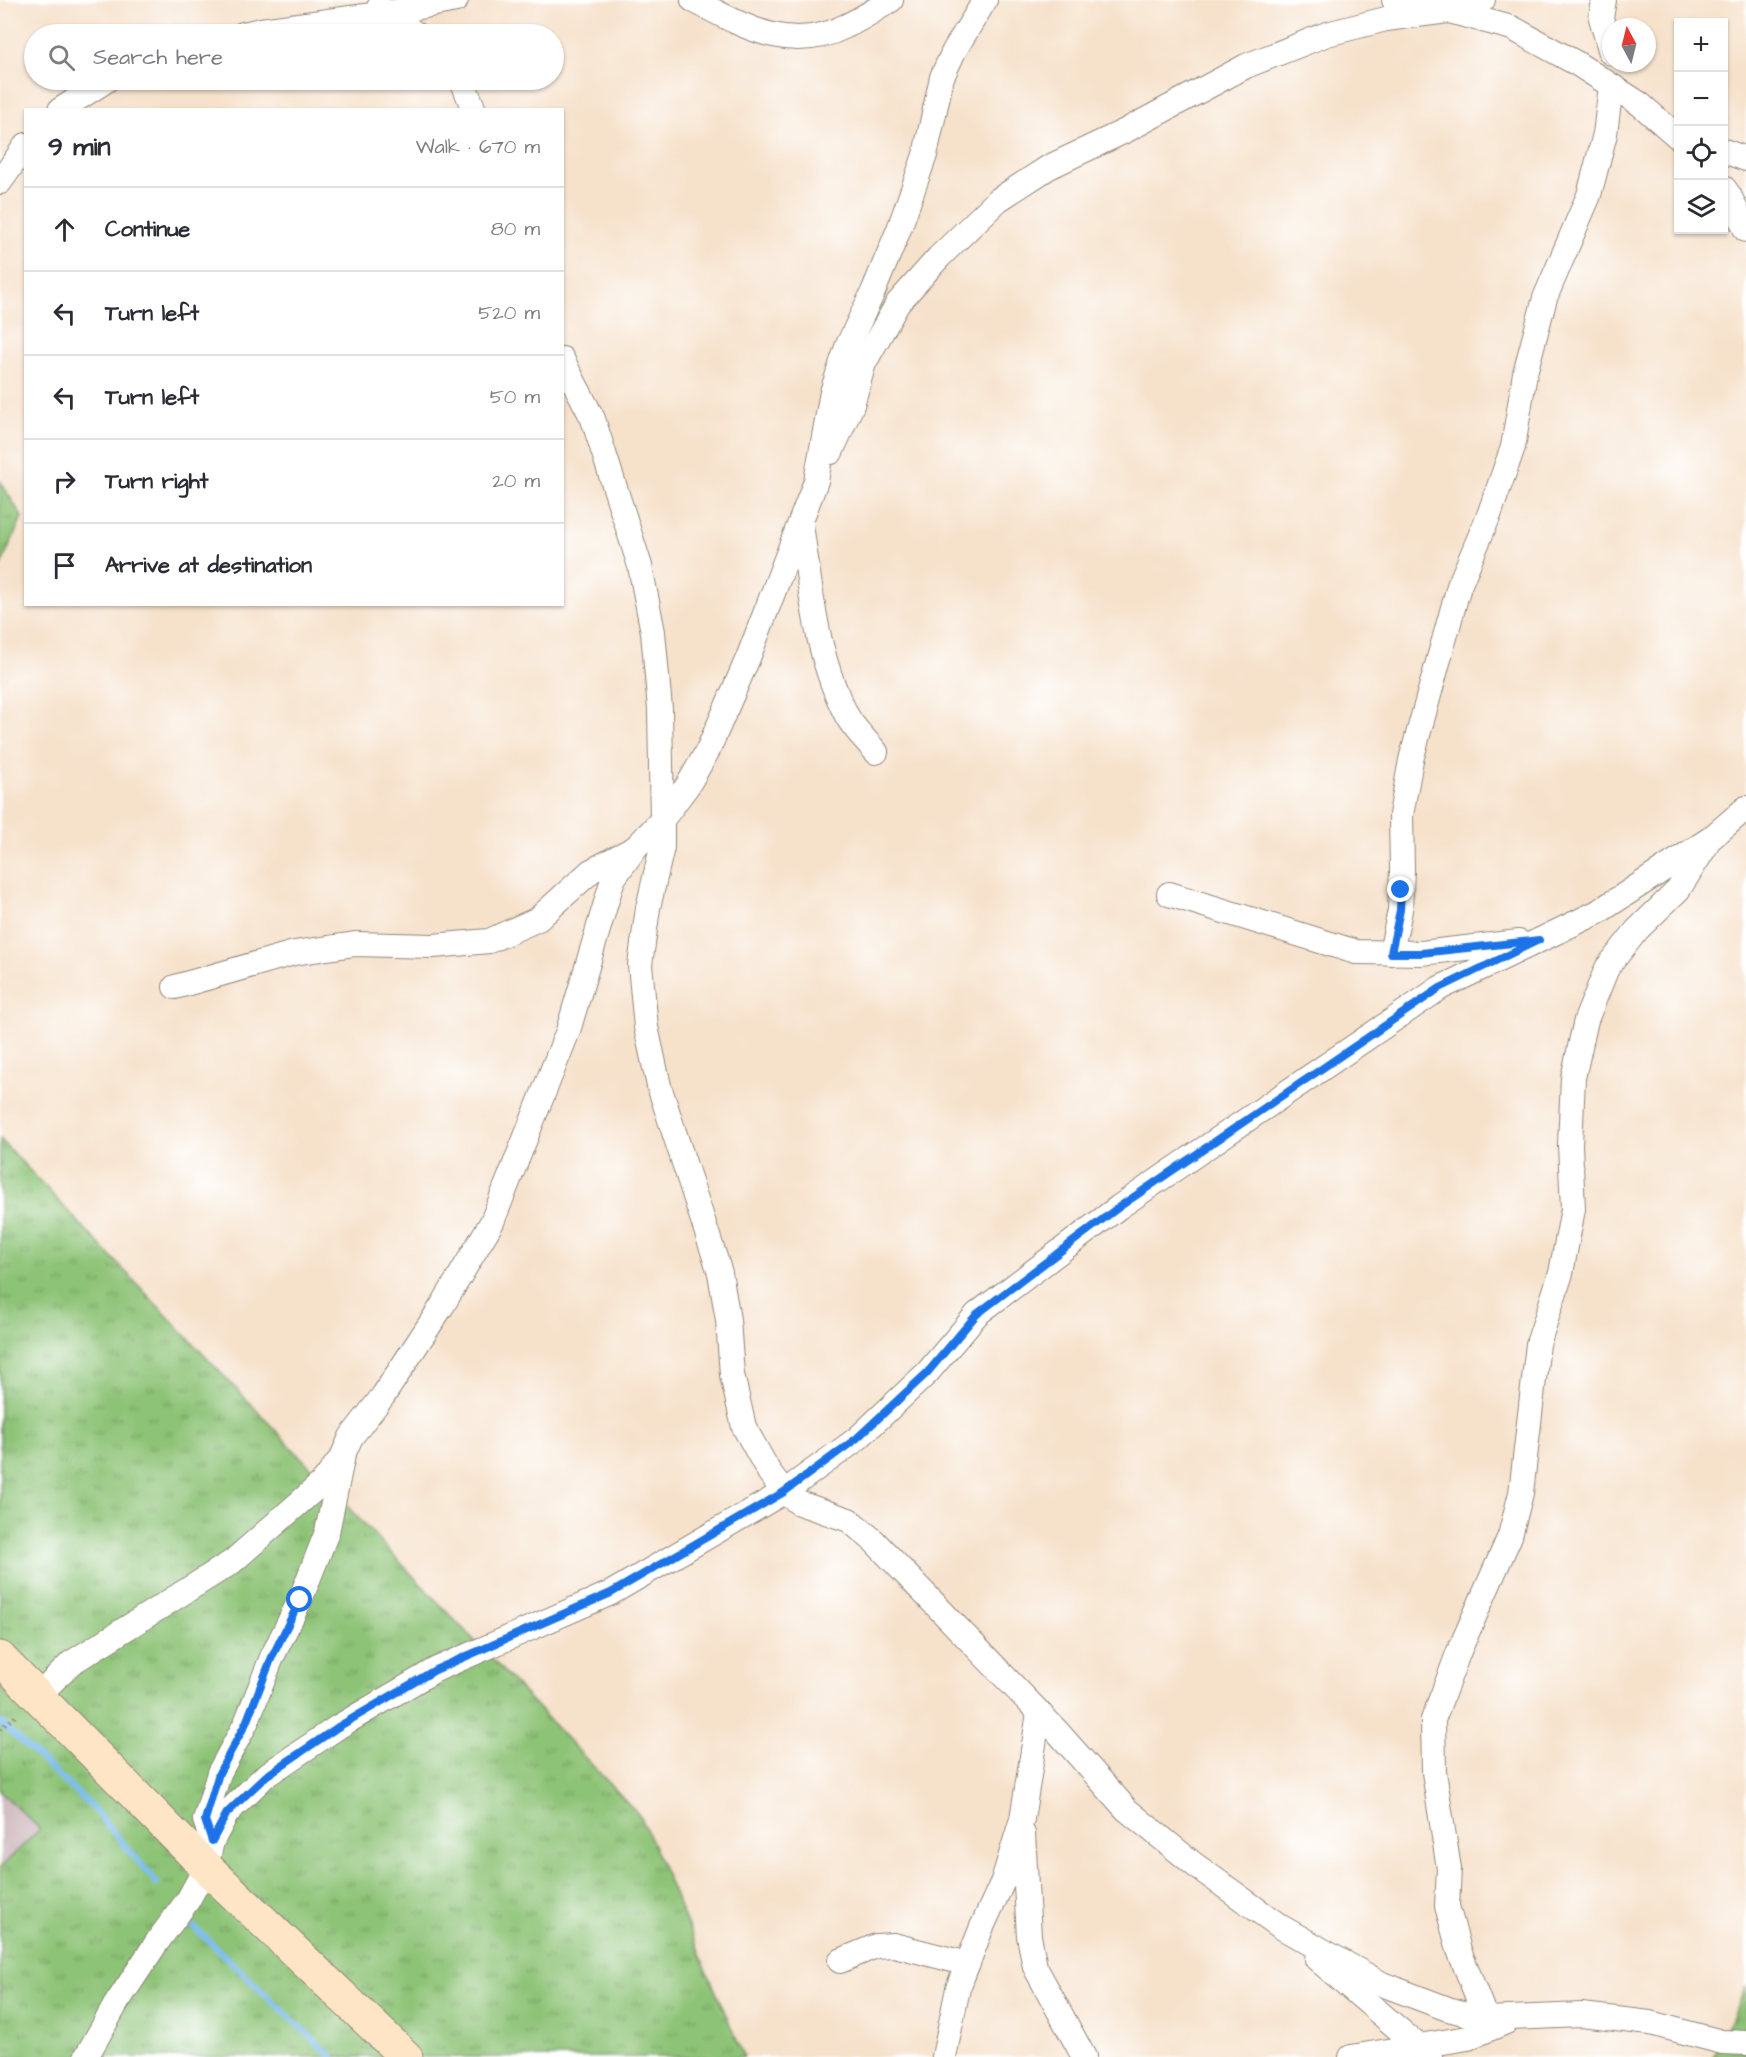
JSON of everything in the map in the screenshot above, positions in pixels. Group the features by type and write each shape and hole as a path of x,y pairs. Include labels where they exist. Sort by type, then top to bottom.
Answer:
{"main road":[{"path":"0,1658 209,1854 406,2057"}],"street":[{"path":"367,0 403,24"},
{"path":"306,24 388,13 456,0"},
{"path":"693,0 740,24 776,38 808,39 845,27 891,0"},
{"path":"816,481 832,392 847,347 873,292 903,218 925,155 942,77 954,51 985,0"},
{"path":"1394,0 1423,4 1512,28 1576,63 1612,74 1624,81 1640,104 1674,133"},
{"path":"38,1696 71,1663 232,1562 324,1481 343,1455 351,1437 383,1396 442,1306 492,1222 568,1031 613,879 636,847 662,820 688,785 708,750 748,658 816,481 839,437 852,405 864,363 898,303 939,257 998,200 1049,167 1125,131 1246,66 1327,34 1386,19 1448,11 1483,0"},
{"path":"1602,22 1604,0"},
{"path":"1391,953 1400,910 1401,815 1411,760 1459,586 1489,516 1513,447 1525,373 1545,298 1589,195 1605,134 1612,74"},
{"path":"63,108 91,90"},
{"path":"466,90 473,108"},
{"path":"0,182 24,148"},
{"path":"1728,152 1746,159"},
{"path":"1728,194 1746,230"},
{"path":"564,363 593,419 640,566 652,632 660,709 662,847 648,908 640,965 646,1027 658,1086 720,1273 728,1320 732,1375 744,1427 769,1472 784,1492 799,1503 849,1520 874,1541 1039,1713 1127,1810 1195,1865 1281,1927 1424,2051"},
{"path":"801,522 822,651 835,691 848,719 876,752"},
{"path":"86,2057 116,2004 188,1900 227,1813 266,1776 338,1727 435,1670 611,1593 784,1492 856,1439 927,1373 977,1314 1119,1207 1440,988 1598,912 1710,838 1746,808"},
{"path":"1486,2019 1459,1950 1447,1906 1449,1869 1434,1772 1433,1720 1459,1651 1510,1536 1521,1493 1538,1344 1561,1273 1573,1209 1570,1145 1573,1078 1586,1020 1606,968 1637,930 1677,890 1710,838"},
{"path":"176,987 294,953 355,944 433,946 489,941 538,919 591,872 636,847"},
{"path":"1169,894 1356,952 1421,953 1539,940"},
{"path":"209,1854 205,1820 219,1773 246,1723 272,1657 300,1600 327,1532 343,1455"},
{"path":"944,2057 958,1988 1003,1881 1022,1819 1039,1713"},
{"path":"1022,1819 1029,1936 1035,1967 1084,2057"},
{"path":"1281,1927 1382,1984 1448,2009 1486,2019 1582,2015 1650,2023 1722,2042 1746,2043"},
{"path":"840,1961 876,1946 894,1945 968,1964"},
{"path":"1351,2057 1424,2051 1468,2038 1516,2017"}],"shaded area":[{"path":"0,1791 40,1829 0,1868"}],"green space":[{"path":"0,481 22,517 0,568"},
{"path":"0,1139 641,1817 744,2057 0,2057 0,1868 40,1829 0,1791"},
{"path":"1746,1987 1746,2057 1713,2057"}],"waterway":[{"path":"0,1722 91,1806 157,1883"},
{"path":"194,1927 332,2057"}],"route":[{"path":"300,1600 272,1657 246,1723 219,1773 205,1820 212,1841 227,1813 266,1776 338,1727 435,1670 611,1593 784,1492 856,1439 927,1373 977,1314 1119,1207 1440,988 1539,940 1421,953 1391,953 1400,910 1401,890"}]}
